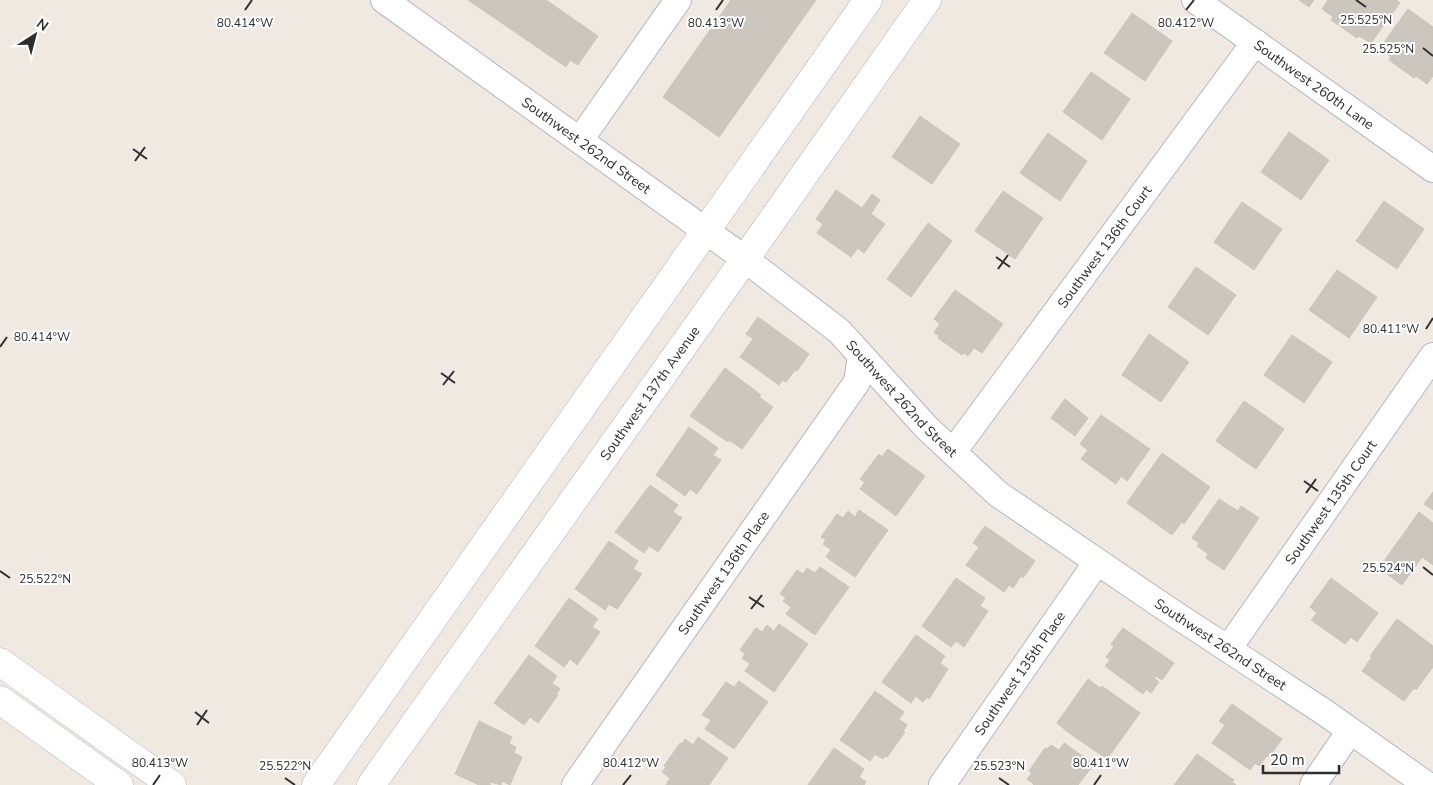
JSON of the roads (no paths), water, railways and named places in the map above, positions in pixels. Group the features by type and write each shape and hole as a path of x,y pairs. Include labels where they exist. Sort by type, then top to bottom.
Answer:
{"main road":[{"path":"316,785 868,0"},
{"name":"Southwest 137th Avenue","path":"371,785 927,0"},
{"path":"0,662 172,785"},
{"path":"0,700 120,785"}],"street":[{"name":"Southwest 262nd Street","path":"384,0 745,259 839,331 927,428 998,494 1427,785"},
{"path":"580,140 678,0"},
{"name":"Southwest 260th Lane","path":"1195,0 1433,169"},
{"name":"Southwest 136th Court","path":"953,452 1255,42"},
{"name":"Southwest 136th Place","path":"575,785 857,382 861,356"},
{"name":"Southwest 135th Court","path":"1228,649 1433,356"},
{"name":"Southwest 135th Place","path":"942,785 1097,562"},
{"path":"1313,785 1350,731"}]}
